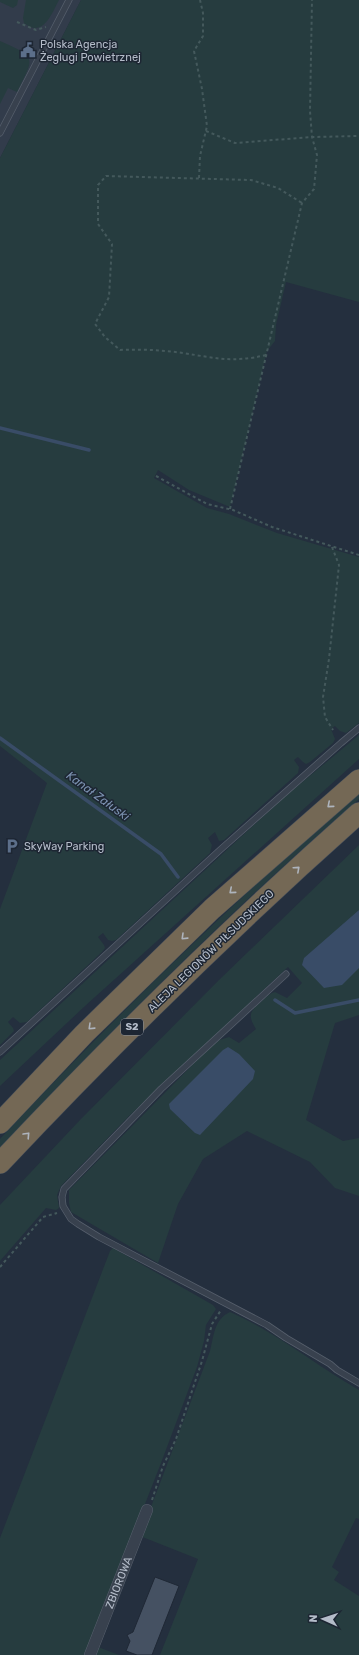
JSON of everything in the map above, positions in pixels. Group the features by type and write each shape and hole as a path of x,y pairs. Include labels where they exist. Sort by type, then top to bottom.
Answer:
{"highway":[{"name":"S2","path":"0,1123 84,1034 212,909 359,780"},
{"name":"ALEJA LEGIONÓW PIŁSUDSKIEGO","path":"0,1163 112,1046 268,895 359,813"}],"street":[{"name":"ZBIOROWA","path":"90,1655 147,1510"}],"lane":[{"path":"0,133 69,0"},
{"path":"0,1052 220,850 359,728"},
{"path":"286,974 161,1089 64,1189 62,1197 65,1211 71,1219 99,1236 266,1325 359,1383"}],"path":[{"path":"199,178 200,156 206,132 202,89 194,51 203,36 203,13 200,0"},
{"path":"230,509 302,203 314,189 317,155 312,137 310,111 312,0"},
{"path":"17,22 36,30 46,27 50,20"},
{"path":"206,132 235,143 312,137 359,136"},
{"path":"266,355 247,360 217,360 138,349 120,350 105,337 95,324 109,297 112,244 98,224 98,185 106,176 251,180 278,188 302,203"},
{"path":"156,476 207,504 230,509 272,527 359,555"},
{"path":"332,547 339,565 329,660 323,697 325,717 333,730"},
{"path":"0,1267 43,1217 65,1211"},
{"path":"147,1510 154,1496 163,1466 176,1438 202,1361 212,1324 220,1312 228,1304"}],"shaded area":[{"name":"Polska Agencja Żeglugi Powietrznej","path":"0,0 81,0 0,158"}],"green space":[{"path":"0,0 18,0 17,5 13,8 0,2"},
{"path":"26,0 59,0 46,22 42,26 36,28 24,23 23,18"},
{"path":"81,0 359,0 359,302 286,282 276,325 275,341 267,351 230,507 189,490 158,470 154,478 207,508 229,514 277,533 359,557 359,723 346,733 340,731 335,726 331,729 335,739 333,743 310,762 306,764 298,757 294,760 299,767 298,773 224,840 219,841 215,832 208,838 212,845 210,853 116,940 108,940 103,933 98,937 105,948 102,952 27,1022 20,1023 13,1017 8,1022 14,1031 0,1045 0,909 47,783 0,746 0,158"},
{"path":"0,41 27,55 29,65 17,92 8,88 0,104"},
{"path":"359,735 359,759 85,1006 0,1086 0,1060 282,799"},
{"path":"359,792 359,799 220,925 130,1013 0,1149 0,1139 131,1004 266,875"},
{"path":"359,845 359,1015 335,1023 306,1120 343,1141 359,1138 359,1196 335,1188 310,1162 247,1131 203,1159 178,1204 158,1263 71,1212 69,1190 216,1041 229,1037 239,1043 256,1029 251,1020 251,1014 258,1004 275,992 287,998 302,983 288,967 129,1116 61,1186 57,1195 59,1208 56,1210 46,1208 0,1261 0,1205 80,1120 219,980"},
{"path":"113,1248 213,1305 216,1309 206,1325 204,1341 197,1367 86,1655 0,1655 0,1538 110,1251"},
{"path":"230,1312 263,1329 359,1390 359,1519 356,1518 332,1567 339,1572 334,1580 359,1596 359,1655 160,1655 198,1559 140,1536 210,1351 218,1323"},
{"path":"98,1647 119,1655 95,1655"}],"water":[{"path":"359,910 359,968 342,985 324,988 302,965 304,958"},
{"path":"228,1047 239,1054 255,1071 253,1079 200,1135 195,1133 170,1109 169,1104 223,1050"}],"building":[{"path":"155,1577 179,1586 152,1655 137,1655 126,1651 130,1641 127,1635 133,1632"}],"waterway":[{"path":"0,428 89,450"},
{"name":"Kanał Załuski","path":"0,738 161,854 178,877"},
{"name":"Kanał Załuski","path":"275,1000 295,1013 359,1000"}],"place":[{"name":"Polska Agencja Żeglugi Powietrznej","path":"28,50"},
{"name":"SkyWay Parking","path":"12,846"}]}
